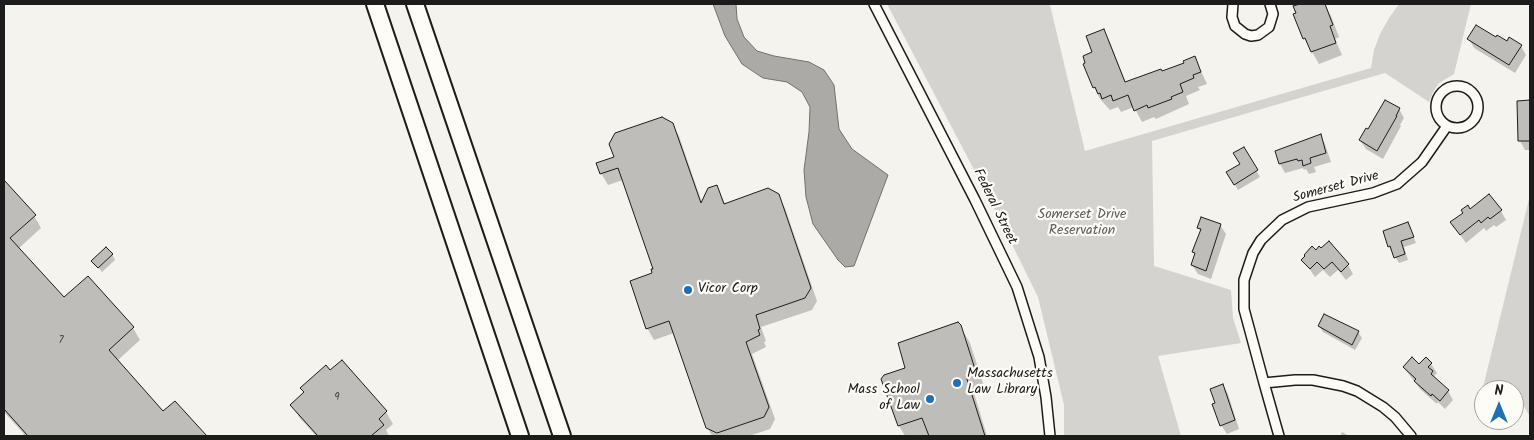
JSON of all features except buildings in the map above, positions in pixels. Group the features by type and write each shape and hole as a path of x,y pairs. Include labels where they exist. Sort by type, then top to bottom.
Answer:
{"highway":[{"path":"375,4 520,436"},
{"path":"416,4 562,436"}],"street":[{"name":"Federal Street","path":"874,4 964,176 1017,287 1039,357 1050,436"},
{"path":"1233,4 1232,17 1235,26 1239,31 1251,36 1258,35 1269,27 1273,14 1270,4"},
{"path":"1465,87 1473,92 1478,100 1478,114 1473,122 1465,127 1447,126 1438,116 1436,107 1438,98 1447,88 1465,87"},
{"name":"Somerset Drive","path":"1279,436 1247,324 1242,295 1247,266 1261,240 1282,220 1294,212 1308,207 1373,193 1397,184 1422,162 1447,126"},
{"path":"1264,383 1313,380 1343,386 1370,398 1383,407 1395,417 1411,436"}],"green space":[{"name":"Somerset Drive Reservation","path":"887,4 1052,4 1050,5 1085,151 1371,68 1374,50 1380,34 1399,4 1471,4 1454,74 1439,83 1429,102 1385,73 1152,141 1154,266 1231,290 1233,318 1241,343 1158,356 1181,436 1064,436 1064,405 1038,297 991,202"},
{"path":"1530,195 1530,417 1524,406 1524,380 1485,380"}],"shaded area":[{"path":"713,4 736,4 737,19 744,37 757,51 809,62 824,70 834,85 839,129 852,149 888,175 854,266 845,267 838,260 813,224 806,197 804,170 810,107 802,92 787,82 763,78 742,64 725,36"}],"place":[{"name":"Vicor Corp","path":"688,290"},
{"name":"Massachusetts Law Library","path":"957,383"},
{"name":"Mass School of Law","path":"930,399"}]}
